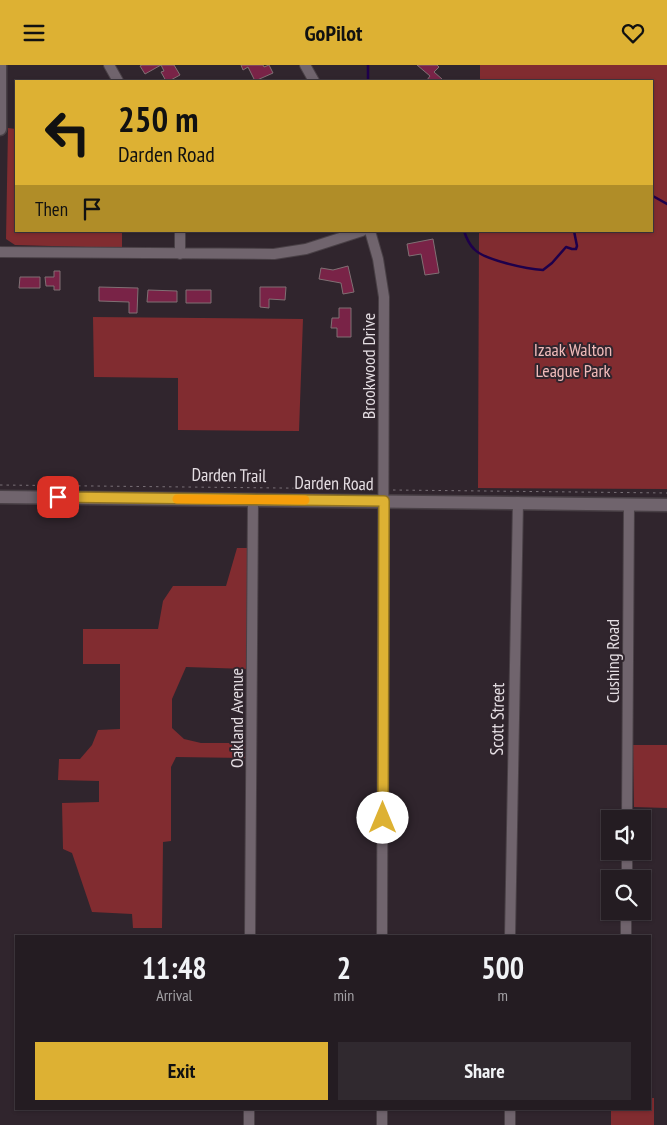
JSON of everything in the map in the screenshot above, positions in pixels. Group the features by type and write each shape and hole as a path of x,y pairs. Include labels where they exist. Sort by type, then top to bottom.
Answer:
{"street":[{"path":"0,65 0,129"},
{"path":"109,65 117,80"},
{"path":"305,65 313,80"},
{"path":"180,232 180,253"},
{"path":"0,252 274,254 292,252 359,232"},
{"name":"Brookwood Drive","path":"370,232 378,259 384,297 382,935"},
{"name":"Darden Road","path":"0,497 254,500 384,495 518,502 667,505"},
{"name":"Oakland Avenue","path":"250,935 254,500"},
{"name":"Scott Street","path":"510,935 518,502"},
{"name":"Cushing Road","path":"627,810 629,504"},
{"path":"626,920 626,935"},
{"path":"249,1110 249,1125"},
{"path":"382,1110 382,1125"},
{"path":"510,1110 510,1125"}],"path":[{"name":"Darden Trail","path":"0,485 384,495 667,493"}],"green space":[{"name":"Izaak Walton League Park","path":"480,65 667,65 667,489 478,488 479,232 653,232 653,80 480,80"},
{"path":"8,128 15,129 15,232 122,232 122,248 15,245 6,239"},
{"path":"93,317 303,319 299,431 178,430 178,378 94,377"},
{"path":"237,548 249,548 247,669 186,667 172,699 172,728 184,739 201,743 245,743 245,758 176,757 171,767 171,841 163,842 162,928 133,928 132,914 92,912 72,853 63,849 62,803 99,802 99,781 58,780 59,759 80,759 92,745 98,730 120,729 120,664 83,664 83,629 158,629 163,601 173,586 226,586"},
{"path":"633,745 667,745 667,808 634,807"},
{"path":"651,1098 654,1098 654,1125 611,1125 611,1110 651,1110"}],"building":[{"path":"161,65 145,74 140,66"},
{"path":"161,65 174,65 180,75 171,80 165,80 161,72 164,71"},
{"path":"241,65 263,65 264,67 269,65 273,73 254,80 248,67 243,70"},
{"path":"417,65 437,65 439,67 434,72 442,79 427,80 430,76"},
{"path":"433,239 439,273 425,275 421,254 409,256 407,244"},
{"path":"348,266 354,292 343,294 341,283 319,279 321,268 333,270"},
{"path":"54,271 60,271 60,290 54,290 54,286 46,286 45,277 54,277"},
{"path":"20,277 40,277 40,288 19,288"},
{"path":"99,287 138,288 137,313 129,313 129,302 99,301"},
{"path":"260,287 286,287 285,300 269,299 269,308 260,307"},
{"path":"148,290 177,291 177,302 147,302"},
{"path":"186,290 211,290 211,303 186,303"},
{"path":"339,308 351,308 351,337 337,337 337,328 331,328 332,318 339,318"}],"waterway":[{"path":"368,65 368,80"},
{"path":"653,196 667,204"},
{"path":"464,232 472,247 487,257 517,266 543,270 566,247 576,249 574,232"}],"slow traffic":[{"path":"177,499 305,500"}],"route":[{"path":"58,497 384,501 383,818"}]}
